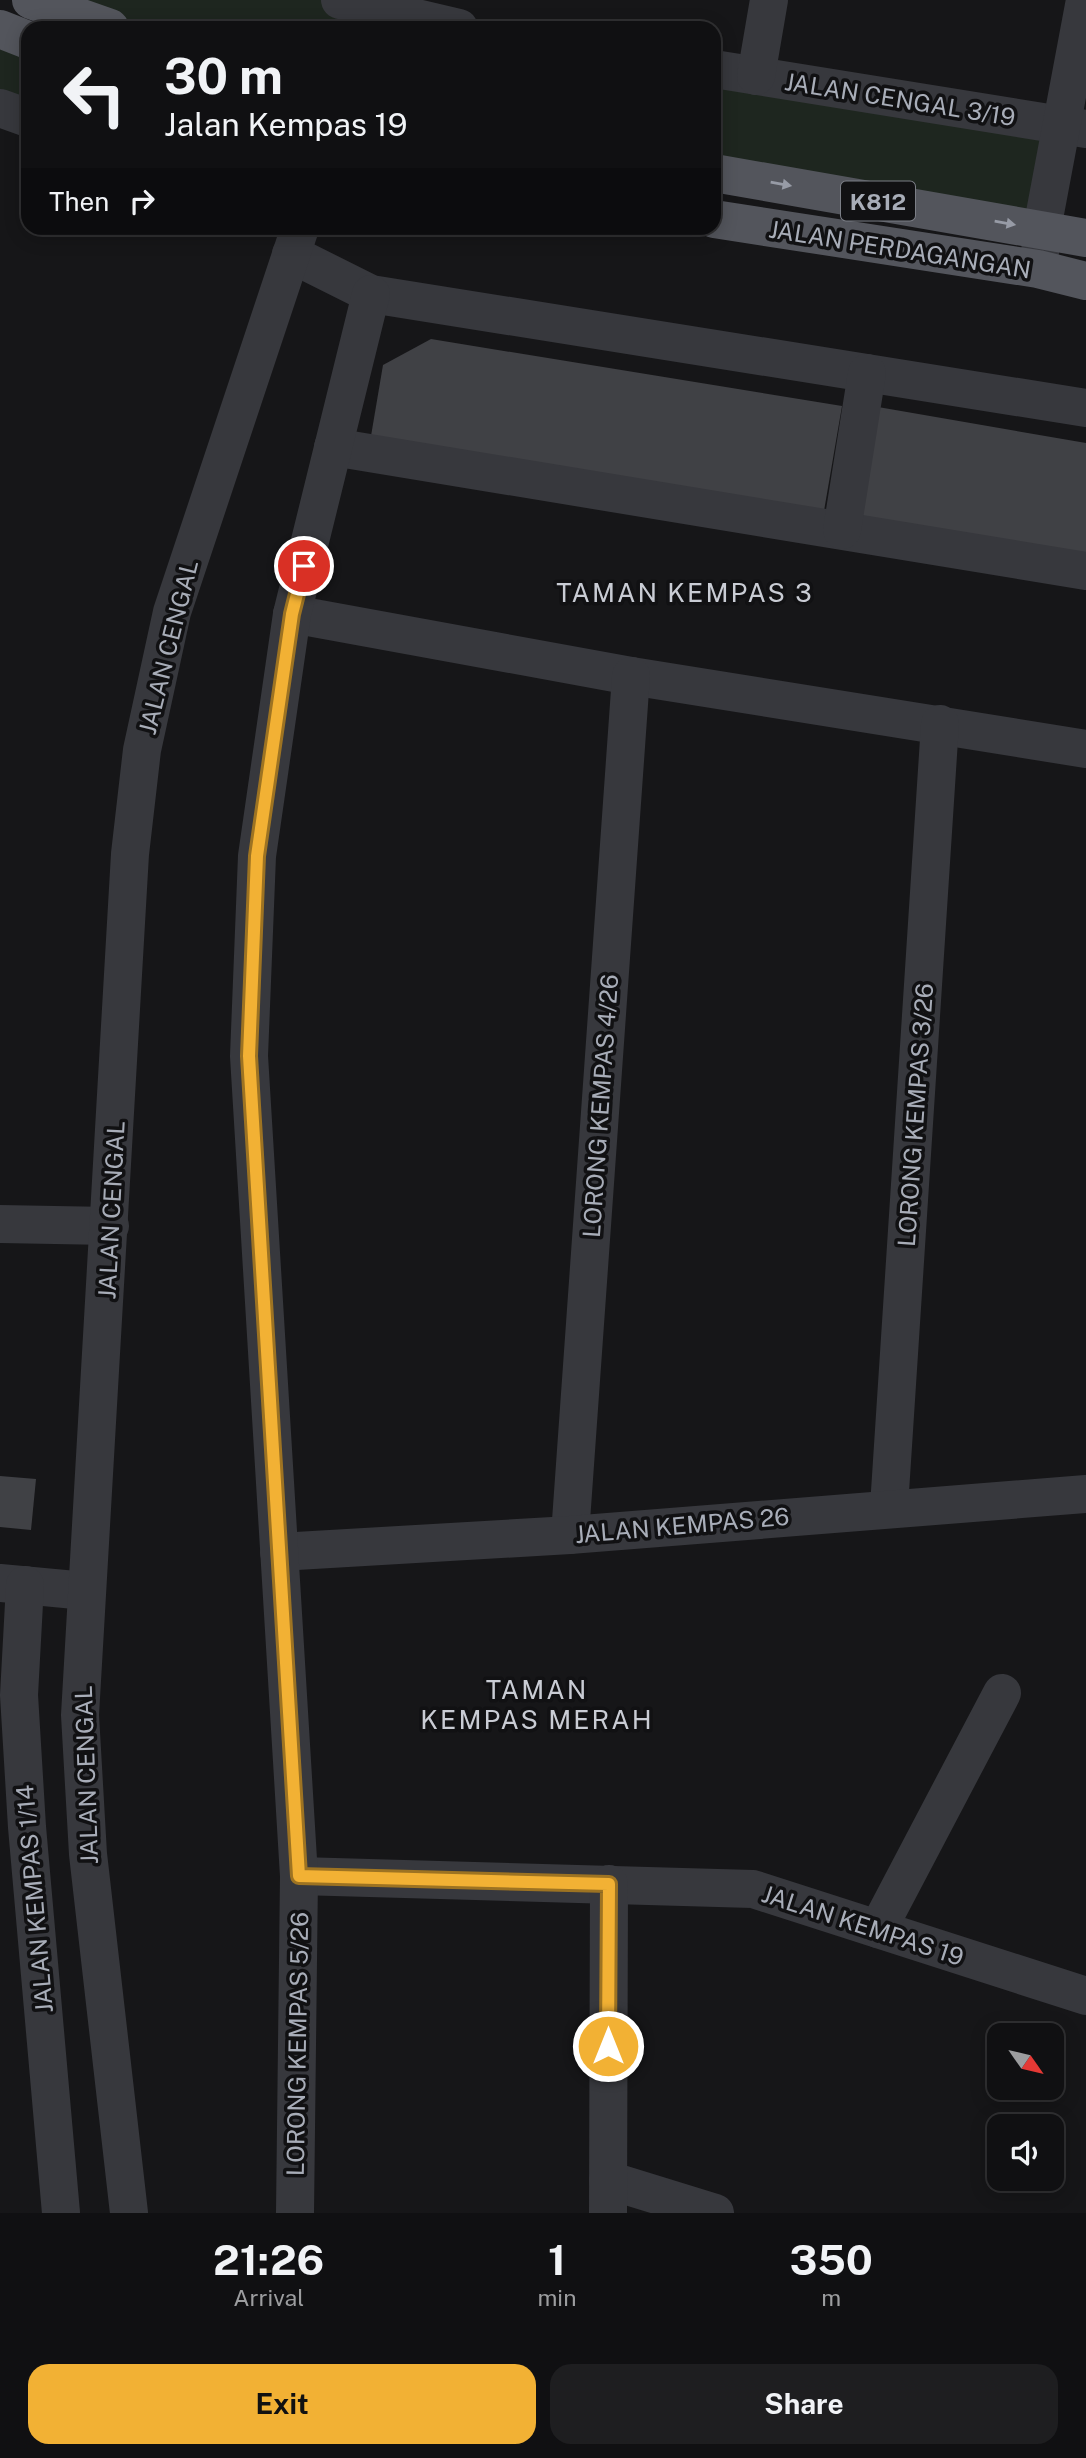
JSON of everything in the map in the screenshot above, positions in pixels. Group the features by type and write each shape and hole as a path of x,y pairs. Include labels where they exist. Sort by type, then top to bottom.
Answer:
{"main road":[{"path":"31,0 90,21"},
{"path":"0,29 21,37"},
{"name":"JALAN PERDAGANGAN","path":"721,174 1086,238"},
{"name":"JALAN PERDAGANGAN","path":"721,220 1038,270 1086,281"}],"street":[{"path":"340,0 409,9 441,21"},
{"path":"756,76 769,0"},
{"path":"1038,270 1042,229 1074,127 1085,0"},
{"name":"JALAN CENGAL 3/19","path":"721,70 1074,127"},
{"path":"0,108 21,116"},
{"path":"295,241 371,294 1086,408"},
{"name":"JALAN CENGAL","path":"130,2213 88,1854 80,1715 130,854 142,751 156,673 172,612 295,241"},
{"name":"LORONG KEMPAS 5/26","path":"295,2213 299,1876 249,1056 257,856 292,614 371,294"},
{"path":"842,530 867,373"},
{"path":"333,447 1086,571"},
{"path":"292,614 631,676 1086,749"},
{"name":"LORONG KEMPAS 4/26","path":"570,1535 631,676"},
{"name":"LORONG KEMPAS 3/26","path":"889,1507 940,724"},
{"path":"0,1224 110,1226"},
{"name":"JALAN KEMPAS 26","path":"279,1552 570,1535 889,1507 1086,1494"},
{"path":"12,1584 86,1591"},
{"name":"JALAN KEMPAS 1/14","path":"12,1584 61,2213"},
{"path":"878,1929 1002,1693"},
{"name":"JALAN KEMPAS 19","path":"299,1876 753,1889 1086,1996"},
{"path":"609,1884 608,2197 715,2213"}],"shaded area":[{"path":"31,0 340,0 438,21 90,21"},
{"path":"0,29 21,37 21,117 0,109"},
{"path":"721,70 1063,125 1042,229 721,174"}],"building":[{"path":"431,339 842,406 824,511 371,436 383,365"},
{"path":"878,407 1086,443 1086,556 859,517"},
{"path":"0,1476 36,1479 31,1530 0,1527"}],"district":[{"name":"TAMAN KEMPAS 3","path":"685,592"},
{"name":"TAMAN KEMPAS MERAH","path":"537,1704"}],"route":[{"path":"304,566 292,614 257,856 249,1056 299,1876 609,1884 608,2046"}]}
